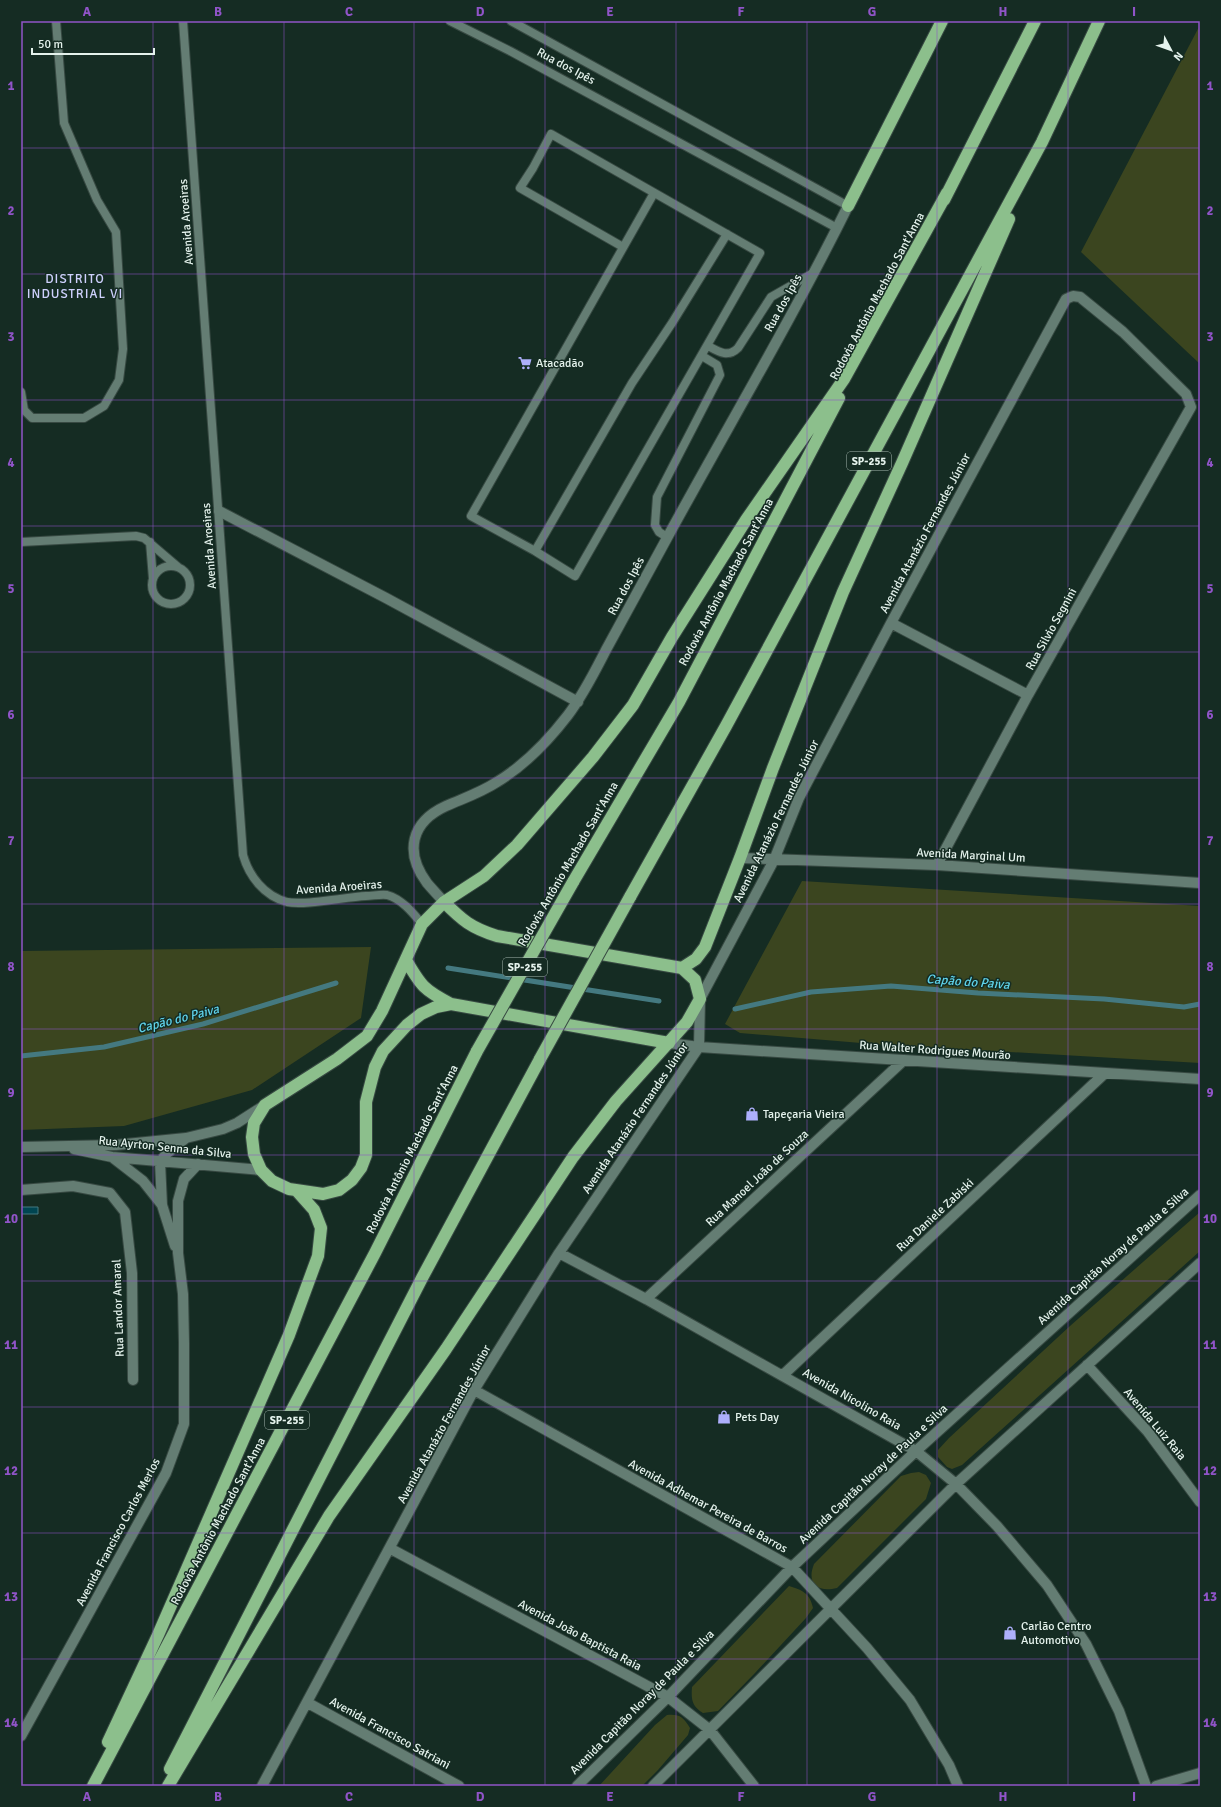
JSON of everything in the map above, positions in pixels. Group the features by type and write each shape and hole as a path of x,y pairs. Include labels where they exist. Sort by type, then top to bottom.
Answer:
{"highway":[{"path":"848,206 942,21"},
{"name":"Rodovia Antônio Machado Sant'Anna","path":"93,1786 375,1253 477,1052 679,702 947,193 1035,21"},
{"name":"SP-255","path":"161,1786 422,1278 540,1059 726,726 1042,142 1099,21"},
{"path":"682,968 696,959 705,947 773,768 843,592 905,456 1042,142"},
{"path":"451,1004 436,1007 421,1014 407,1025 383,1051 375,1066 366,1102 366,1155 361,1168 352,1180 339,1190 323,1194 289,1189 272,1181 261,1170 254,1154 252,1137 254,1123 265,1105 337,1059 367,1036 382,1011 422,924 444,902 484,876 517,845 593,757 633,705 672,637 746,520 844,379 947,193"},
{"path":"168,1786 329,1516 446,1349 573,1157 616,1101 687,1022 700,999 695,980 682,968 497,936 478,930 459,917 444,902"},
{"path":"406,960 419,984 433,995 451,1004 669,1043"},
{"path":"87,1786 158,1636 289,1335 318,1256 321,1228 314,1210 297,1191"}],"street":[{"name":"Rua dos Ipês","path":"444,902 426,882 418,868 413,851 415,832 425,819 445,806 465,800 496,783 517,768 550,738 578,702 667,538 816,271 848,206"},
{"name":"Avenida Atanázio Fernandes Júnior","path":"262,1786 391,1549 474,1390 559,1253 698,1047 700,999 774,860 799,798 891,622 1066,299 1073,296 1080,297 1123,332 1186,394 1191,407"},
{"name":"Rua Silvio Segnini","path":"937,865 1028,695 1191,407"},
{"path":"219,512 386,598 578,702"},
{"path":"891,622 1028,695"},
{"name":"Avenida Marginal Um","path":"740,858 937,865 1200,883"},
{"name":"Rua Walter Rodrigues Mourão","path":"669,1043 698,1047 1200,1079"},
{"name":"Rua Manoel João de Souza","path":"646,1299 904,1060"},
{"name":"Rua Daniele Zabiski","path":"783,1375 1104,1074"},
{"name":"Rua Ayrton Senna da Silva","path":"21,1147 66,1147 90,1144 116,1145 186,1138 223,1129 237,1123 265,1105"},
{"path":"178,1253 162,1205 160,1162 166,1154 186,1138"},
{"name":"Rua Ayrton Senna da Silva","path":"66,1147 112,1157 261,1170"},
{"path":"112,1157 143,1181 162,1205"},
{"path":"178,1253 178,1201 184,1179 198,1164"},
{"name":"Rua Landor Amaral","path":"21,1190 73,1186 110,1193 124,1212 132,1273 133,1380"},
{"name":"Avenida Capitão Noray de Paula e Silva","path":"577,1786 668,1697 792,1567 916,1451 1200,1195"},
{"name":"Avenida Francisco Carlos Merlos","path":"21,1736 166,1473 184,1424 183,1294 178,1253"},
{"name":"Avenida Nicolino Raia","path":"559,1253 646,1299 916,1451 956,1484 996,1526 1047,1585 1086,1644 1120,1710 1146,1786"},
{"path":"653,1786 956,1484 1200,1263"},
{"name":"Avenida Luiz Raia","path":"1087,1365 1148,1432 1200,1502"},
{"name":"Avenida Adhemar Pereira de Barros","path":"474,1390 792,1567 831,1607 910,1700 950,1765 958,1786"},
{"name":"Avenida João Baptista Raia","path":"391,1549 668,1697 710,1730 754,1786"},
{"name":"Avenida Francisco Satriani","path":"308,1703 459,1786"},
{"path":"1156,1786 1200,1773"}],"lane":[{"path":"21,392 24,410 32,418 84,418 104,406 119,380 123,349 116,232 97,200 64,123 56,21"},
{"name":"Avenida Aroeiras","path":"183,21 243,855 246,868 252,878 267,892 288,902 386,895 400,902 422,924"},
{"name":"Rua dos Ipês","path":"450,21 510,51 837,228"},
{"name":"Rua dos Ipês","path":"511,21 848,206"},
{"path":"623,246 520,188 533,168 551,134 654,192 760,254 575,576 535,551 471,516 654,192"},
{"path":"535,551 632,383 672,323 727,234"},
{"path":"708,346 723,354 732,353 738,348 771,297 816,271"},
{"path":"667,538 659,532 655,525 657,497 720,376 717,365 702,356"},
{"path":"21,542 136,536 144,538 150,542 188,575 190,588 188,594 179,603 167,604 161,602 153,592 150,542"},
{"path":"152,580 160,569 166,566 178,567"}],"green space":[{"path":"1200,25 1200,364 1081,252"},
{"path":"802,881 1200,906 1200,1063 873,1044 740,1033 725,1024"},
{"path":"371,947 361,1018 252,1090 124,1126 21,1130 21,951"},
{"path":"1200,1212 1200,1251 962,1465 952,1469 947,1467 938,1457 938,1450 949,1438 1070,1326"},
{"path":"919,1472 926,1475 931,1483 926,1499 837,1588 824,1589 815,1585 812,1577 814,1564 901,1476"},
{"path":"789,1586 805,1593 810,1599 813,1608 806,1618 718,1711 703,1713 696,1708 693,1702 692,1687"},
{"path":"667,1715 681,1717 690,1728 688,1735 658,1770 642,1786 599,1786 655,1725"}],"water":[{"path":"21,1207 38,1207 38,1214 21,1214"}],"waterway":[{"path":"448,968 659,1001"},
{"name":"Capão do Paiva","path":"21,1056 104,1047 203,1024 336,983"},
{"name":"Capão do Paiva","path":"735,1009 811,992 891,986 978,993 1104,999 1184,1007 1200,1004"}],"place":[{"name":"Atacadão","path":"525,363"},
{"name":"Tapeçaria Vieira","path":"752,1114"},
{"name":"Pets Day","path":"724,1417"},
{"name":"Carlão Centro Automotivo","path":"1010,1633"}],"district":[{"name":"DISTRITO INDUSTRIAL VI","path":"75,286"}]}
